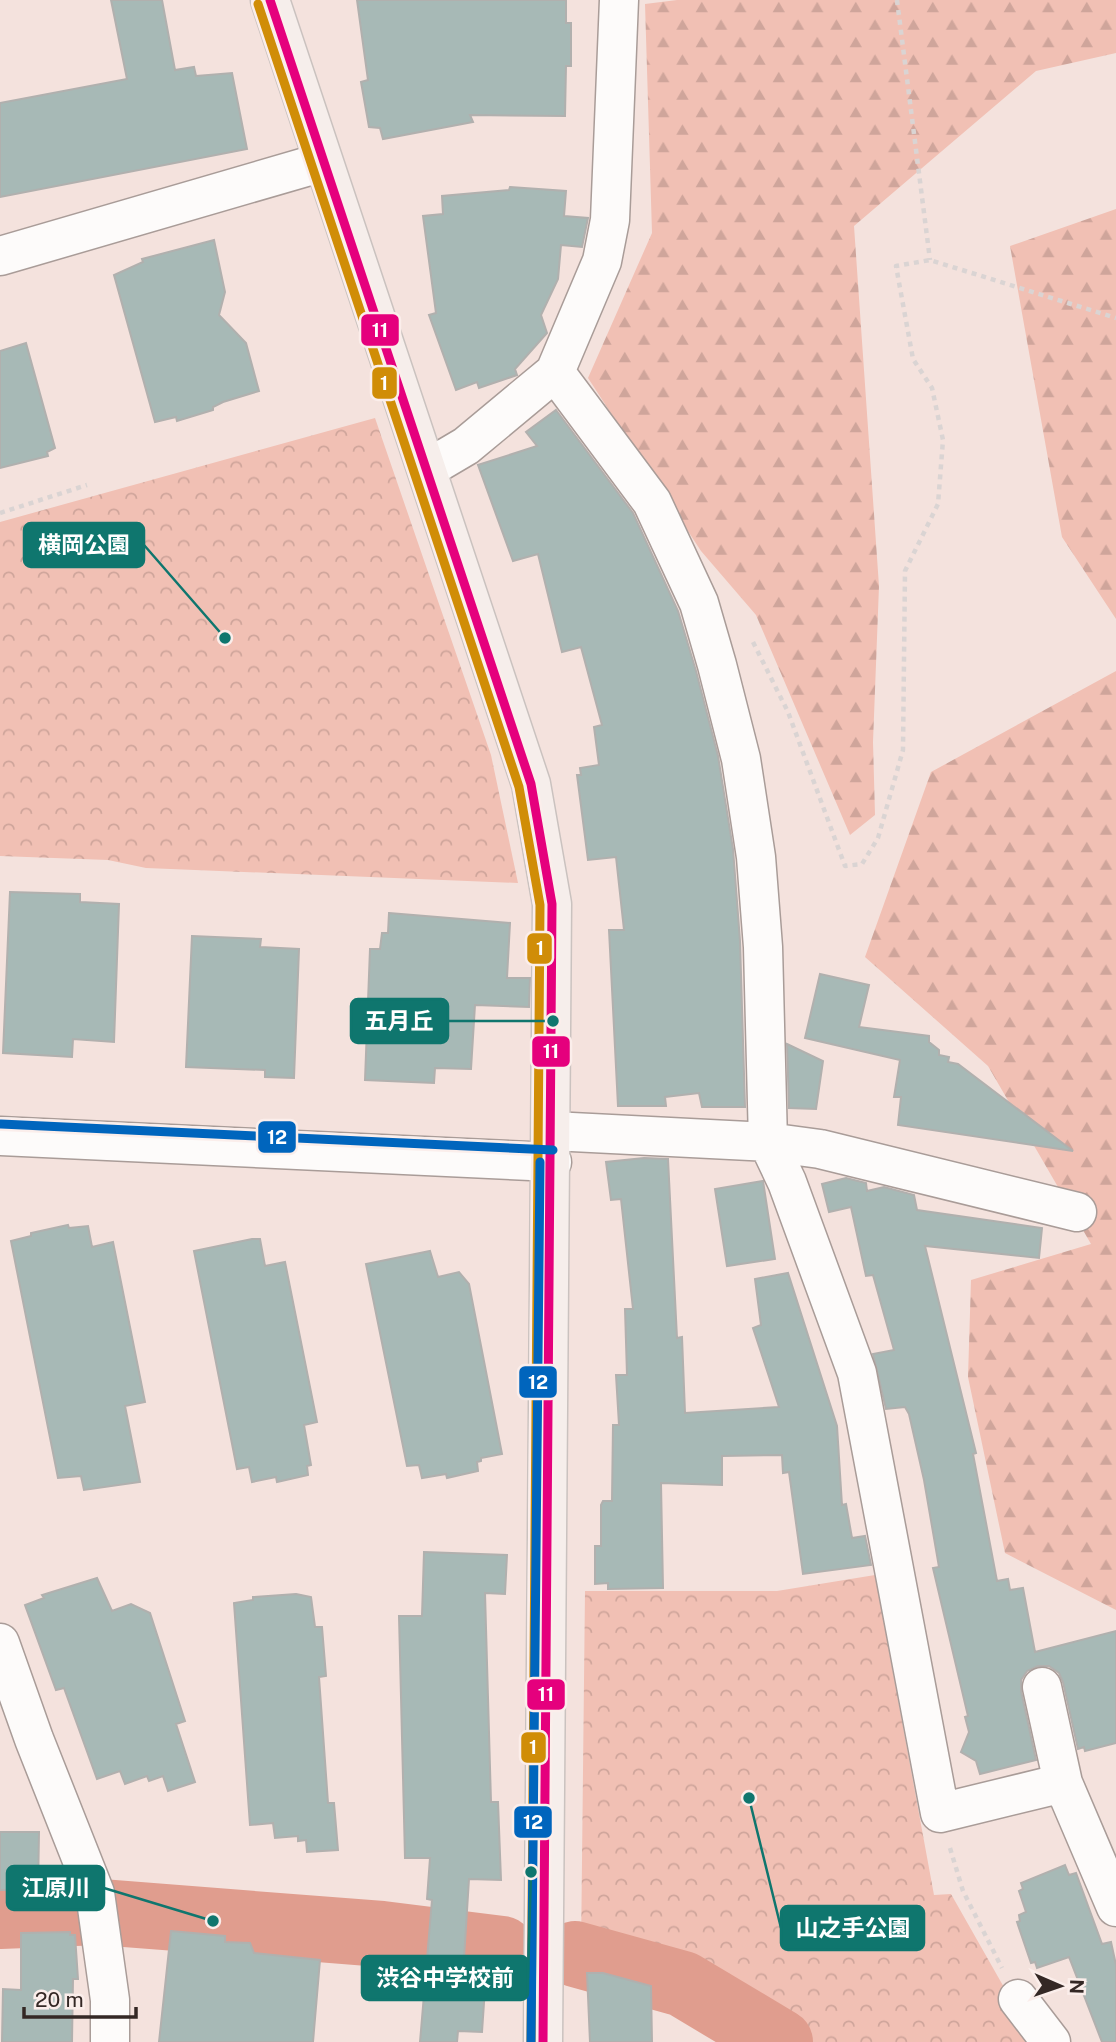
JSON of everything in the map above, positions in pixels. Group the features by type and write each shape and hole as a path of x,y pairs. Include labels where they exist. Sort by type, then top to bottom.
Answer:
{"main road":[{"path":"270,0 531,784 552,904 543,2042"}],"street":[{"path":"427,469 466,446 555,372 602,261 610,220 619,0"},
{"path":"0,256 323,162"},
{"path":"555,372 652,502 699,603 717,665 741,759 756,858 763,947 768,1142 787,1182 857,1373 940,1813 1063,1783"},
{"path":"0,1136 552,1147 768,1142 820,1149 1077,1212"},
{"path":"0,1643 17,1739 95,1894 110,2000 110,2042"},
{"path":"1042,1687 1063,1783 1116,1907"},
{"path":"1018,1999 1051,2042"}],"path":[{"path":"897,0 930,260"},
{"path":"752,641 788,712 845,866 862,864 878,838 903,750 905,571 938,503 943,440 932,388 913,359 896,265 930,260 1116,318"},
{"path":"0,513 87,485"},
{"path":"963,1891 1018,1999"}],"green space":[{"path":"677,0 1116,0 1116,53 1036,71 854,226 879,586 873,742 875,815 850,835 756,615 701,551 588,378 652,233 645,4"},
{"path":"1116,209 1116,619 1062,537 1010,246"},
{"path":"375,418 491,755 518,883 146,868 108,860 0,856 0,522"},
{"path":"1116,671 1116,1610 1005,1553 968,1377 971,1280 1091,1244 988,1066 865,957 931,772"},
{"path":"875,1575 934,1895 951,1894 1035,2042 791,2042 676,1976 581,1951 585,1591 777,1591"}],"building":[{"path":"111,0 162,0 175,70 194,67 196,76 232,73 247,149 0,197 0,103 127,79"},
{"path":"357,0 566,0 566,23 571,23 571,66 566,66 565,116 470,115 473,122 383,139 380,128 369,127 361,82 368,80"},
{"path":"510,187 566,191 564,216 588,218 582,247 561,245 558,279 541,315 547,333 515,369 517,375 479,388 477,382 456,390 429,315 436,313 423,216 443,214 442,196 509,190"},
{"path":"214,240 225,292 219,315 246,343 259,391 177,421 176,417 155,422 114,275 143,262 142,259"},
{"path":"26,343 55,448 47,452 48,456 0,468 0,351"},
{"path":"556,410 633,513 678,611 696,671 718,756 733,849 740,941 745,1107 702,1107 699,1093 665,1097 666,1106 618,1106 609,930 624,930 616,857 588,860 577,775 581,775 580,768 599,765 594,727 602,725 581,647 562,652 538,554 513,561 478,465 537,446 526,432"},
{"path":"10,892 80,894 80,902 119,904 114,1042 73,1039 72,1057 3,1053"},
{"path":"389,913 510,923 507,978 530,978 529,1007 475,1005 471,1069 435,1068 434,1083 365,1080 370,949 380,949 382,933 388,933"},
{"path":"192,936 261,939 260,947 299,949 294,1078 265,1077 265,1070 186,1067"},
{"path":"820,974 869,985 859,1027 929,1036 929,1042 939,1050 939,1055 949,1057 948,1062 958,1064 1073,1151 898,1125 901,1097 894,1097 900,1060 805,1038"},
{"path":"787,1044 823,1061 816,1109 789,1108"},
{"path":"644,1158 668,1159 677,1338 682,1337 685,1413 779,1407 753,1328 761,1325 755,1279 788,1273 837,1426 842,1505 846,1504 852,1538 865,1536 871,1565 803,1574 789,1472 783,1473 782,1455 722,1456 722,1485 661,1483 663,1588 608,1589 608,1583 595,1584 595,1546 601,1546 601,1505 603,1501 612,1501 613,1425 619,1425 616,1375 627,1375 625,1309 633,1309 621,1199 611,1200 606,1162"},
{"path":"846,1178 866,1183 867,1191 884,1187 914,1195 917,1210 1042,1228 1039,1258 925,1246 976,1453 973,1454 997,1581 1008,1579 1010,1590 1023,1588 1035,1652 1116,1631 1116,1743 1085,1751 1084,1747 1078,1749 1059,1673 1049,1666 1038,1666 1027,1671 1021,1680 1036,1760 980,1774 976,1761 961,1752 969,1732 965,1717 968,1716 933,1568 939,1567 924,1480 909,1414 905,1407 886,1409 873,1354 894,1350 873,1275 866,1276 851,1207 829,1212 822,1184"},
{"path":"763,1181 775,1259 727,1266 715,1189"},
{"path":"68,1225 69,1228 88,1226 92,1247 113,1242 145,1402 125,1406 140,1482 84,1490 81,1476 58,1478 11,1241 31,1236 31,1233"},
{"path":"260,1239 265,1266 285,1262 317,1422 304,1425 311,1465 307,1466 308,1475 277,1482 276,1477 252,1482 249,1467 237,1469 194,1251"},
{"path":"430,1251 438,1277 459,1272 469,1284 502,1454 481,1458 481,1461 477,1462 478,1471 447,1478 446,1474 422,1478 419,1465 407,1466 366,1264"},
{"path":"424,1552 507,1555 505,1594 485,1593 491,1802 498,1802 501,1880 469,1879 464,1958 487,1959 482,2032 458,2031 457,2042 420,2042 432,1900 427,1899 430,1858 405,1858 399,1616 422,1616"},
{"path":"97,1578 112,1611 131,1604 150,1613 185,1721 176,1724 195,1782 168,1791 163,1776 149,1781 147,1776 125,1784 120,1771 97,1779 64,1688 56,1690 25,1605 44,1598 42,1595"},
{"path":"296,1594 311,1597 315,1627 322,1627 326,1676 319,1677 328,1803 334,1803 338,1850 307,1852 306,1840 298,1841 298,1836 275,1838 273,1823 250,1825 234,1603 253,1600 253,1597"},
{"path":"0,1832 39,1832 38,1890 0,1890"},
{"path":"1065,1865 1069,1875 1076,1873 1102,1944 1111,1942 1116,1965 1116,2042 1102,2042 1069,1957 1037,1968 1035,1962 1031,1963 1017,1922 1020,1921 1019,1915 1026,1912 1019,1891 1023,1889 1021,1883"},
{"path":"171,1931 225,1936 225,1942 250,1943 254,1953 320,1960 313,2042 159,2042"},
{"path":"70,1932 70,1935 75,1935 78,1979 73,1979 72,2042 2,2042 3,1989 21,1990 21,1933"},
{"path":"587,1973 603,1973 651,1986 652,2042 590,2042"}],"waterway":[{"path":"0,1916 100,1912 382,1934 502,1949"},
{"path":"575,1954 683,1984 780,2042"}],"transit line":[{"name":"11","path":"270,0 531,784 552,904 543,2042"},
{"name":"1","path":"258,4 519,787 540,905 531,2042"},
{"name":"12","path":"1,1124 553,1150"},
{"name":"12","path":"531,2042 540,1162"}],"place":[{"name":"横岡公園","path":"225,638"},
{"name":"五月丘","path":"553,1021"},
{"name":"山之手公園","path":"749,1798"},
{"name":"渋谷中学校前","path":"531,1872"},
{"name":"江原川","path":"213,1921"}]}
